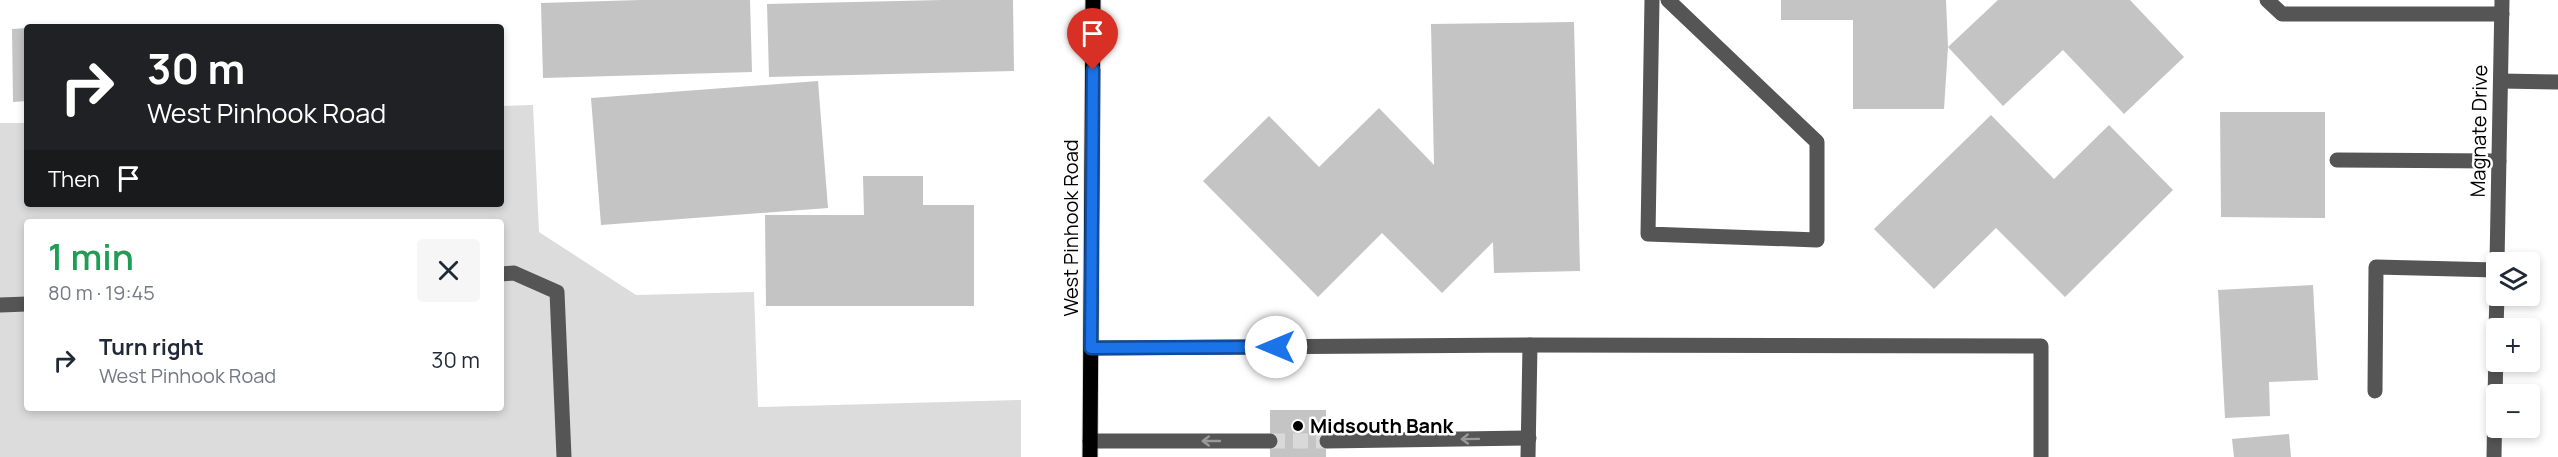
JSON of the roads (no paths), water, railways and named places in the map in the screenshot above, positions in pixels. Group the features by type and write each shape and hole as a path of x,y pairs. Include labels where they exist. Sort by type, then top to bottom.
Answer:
{"main road":[{"name":"West Pinhook Road","path":"1090,457 1093,0"}],"street":[{"path":"1652,0 1648,234 1817,240 1817,142 1668,0"},
{"path":"2267,0 2282,14 2502,7"},
{"name":"Magnate Drive","path":"2497,252 2502,7"},
{"path":"2501,81 2558,82"},
{"path":"2337,160 2499,161"},
{"path":"2374,391 2376,267 2486,270"},
{"path":"504,274 514,273 557,292 564,457"},
{"path":"0,305 24,304"},
{"path":"1091,348 1530,345 2041,346 2041,457"},
{"path":"1528,457 1530,345"},
{"path":"2494,457 2496,372"},
{"path":"1327,441 1529,438"},
{"path":"1090,441 1270,441"}],"tunnel":[{"path":"1270,441 1327,441"}],"place":[{"name":"Midsouth Bank","path":"1298,426"}]}
